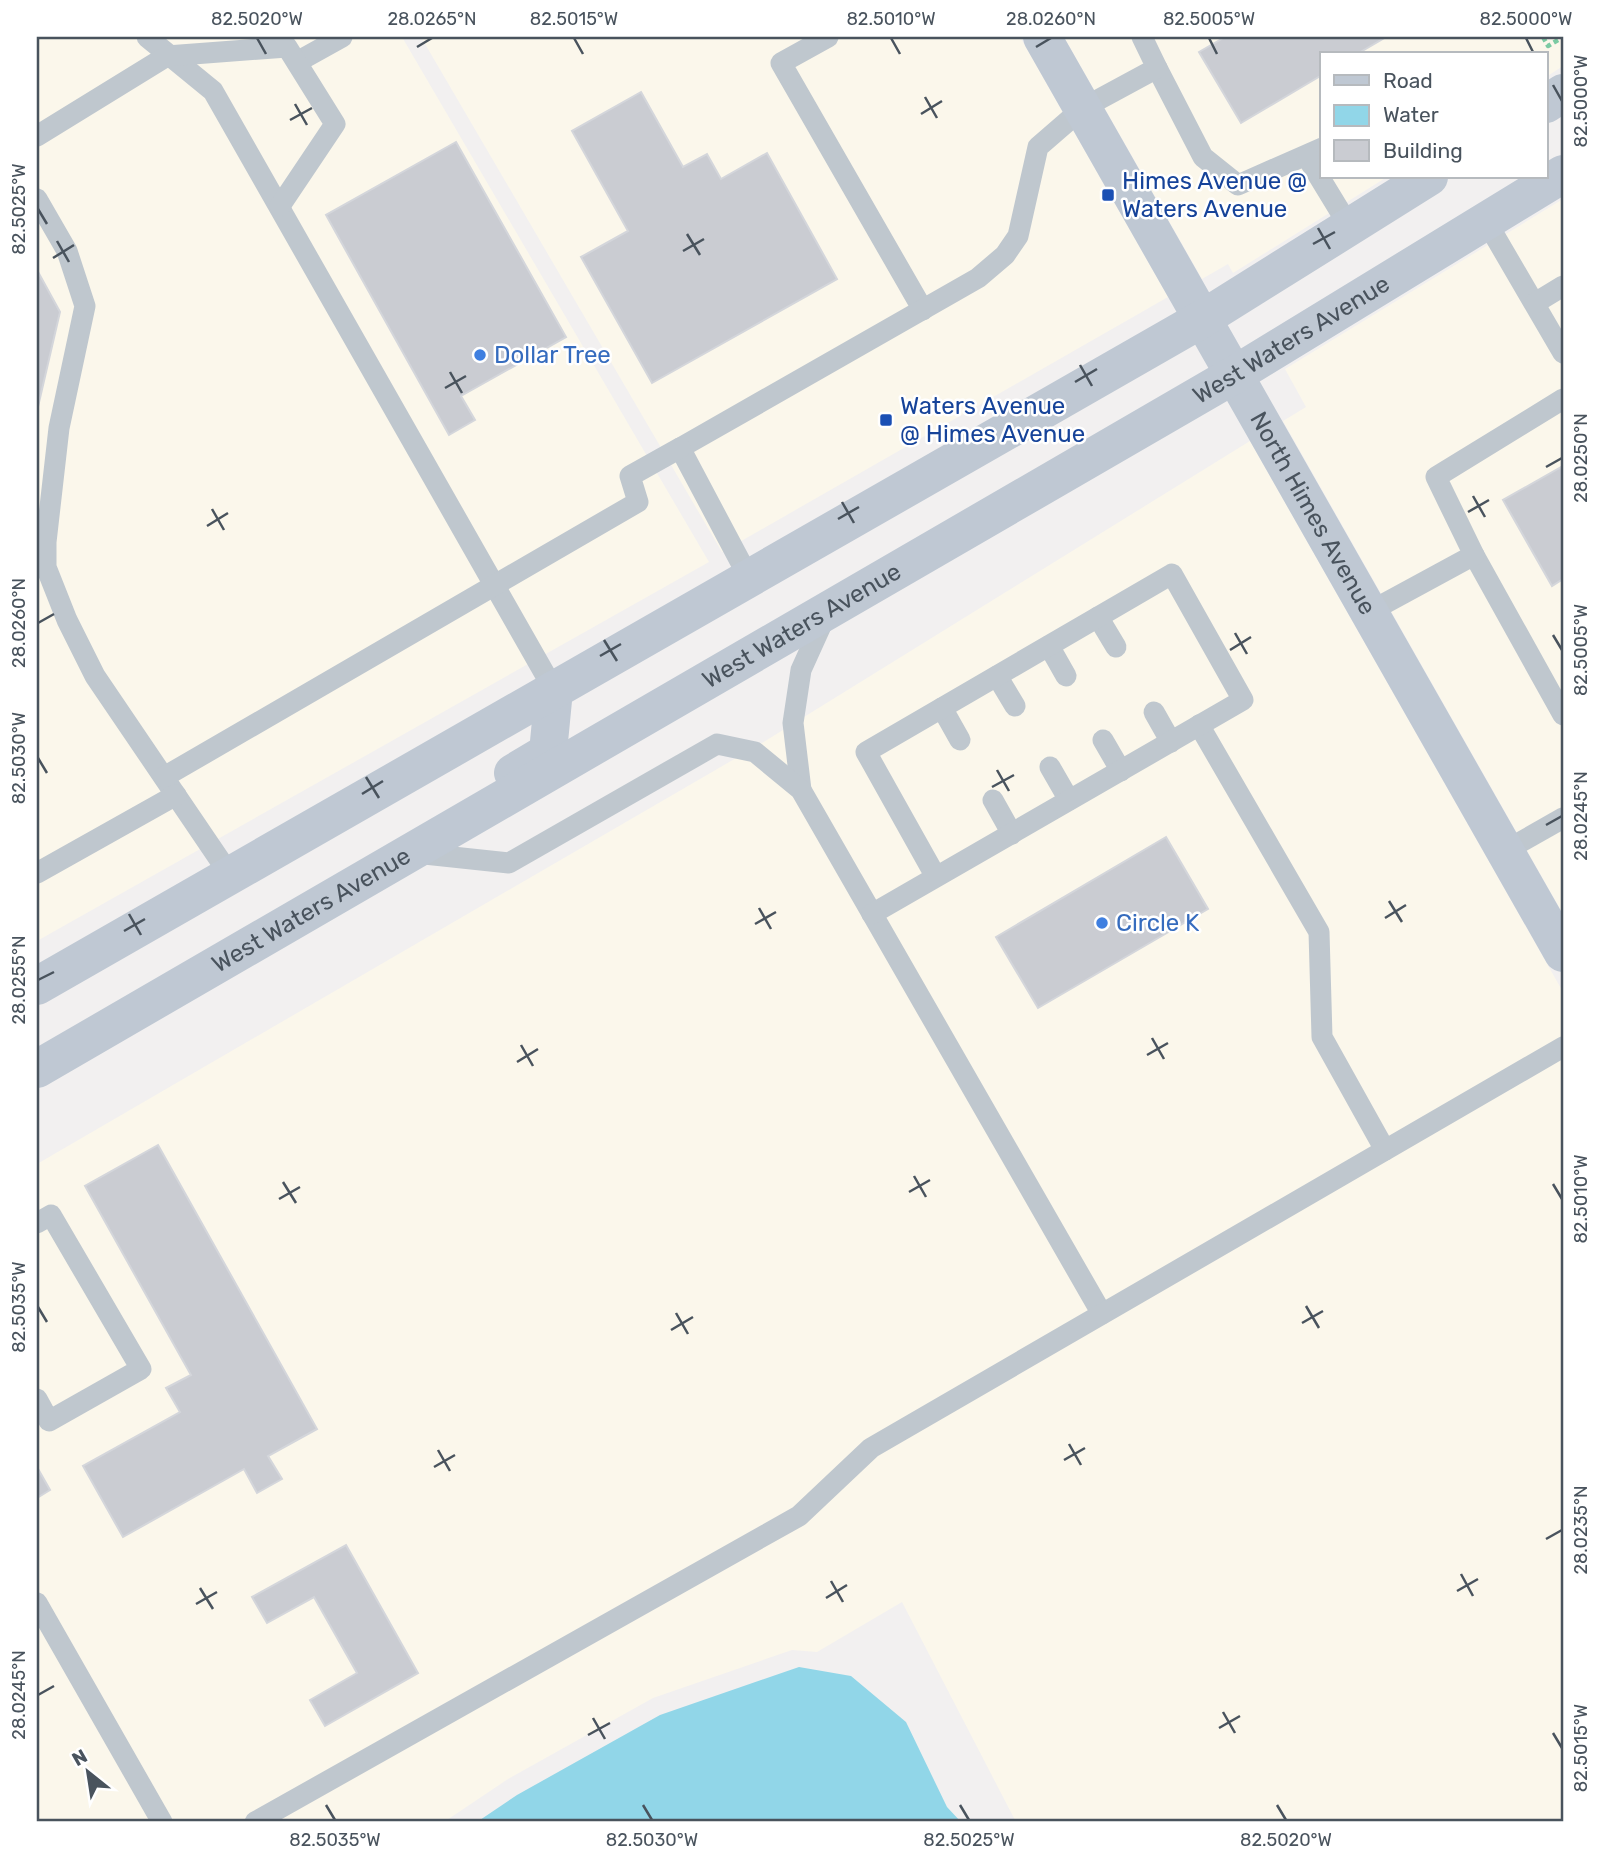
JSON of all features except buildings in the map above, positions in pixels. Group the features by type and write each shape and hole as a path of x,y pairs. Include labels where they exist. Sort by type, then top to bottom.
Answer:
{"main road":[{"name":"North Himes Avenue","path":"1042,37 1563,953"},
{"path":"1548,103 1563,93"},
{"name":"West Waters Avenue","path":"37,1069 1234,374 1563,174"},
{"path":"37,986 1202,318 1427,178"},
{"path":"264,937 329,883 548,752 554,690"}],"lane":[{"path":"147,37 213,91 554,690"},
{"path":"297,62 342,37"},
{"path":"828,37 781,63 923,310"},
{"path":"1142,37 1203,157 1238,185 1314,152"},
{"path":"37,136 167,56 288,47 335,124 280,206"},
{"path":"37,873 170,786 494,584 638,502 630,476 978,278 1005,255 1018,236 1038,147 1083,108 1157,68"},
{"path":"1326,178 1349,226"},
{"path":"37,199 67,251 85,306 59,428 41,570 95,676 230,875"},
{"path":"1486,221 1563,353"},
{"path":"1535,303 1563,286"},
{"path":"1563,399 1436,477 1475,555 1563,715"},
{"path":"680,448 749,578"},
{"path":"1369,612 1475,555"},
{"path":"872,914 1242,701 1172,575 866,752 936,877"},
{"path":"801,790 793,723 801,670 829,610"},
{"path":"1098,617 1116,646"},
{"path":"1049,646 1066,676"},
{"path":"997,676 1015,706"},
{"path":"942,708 960,740"},
{"path":"1154,712 1171,742"},
{"path":"1199,725 1319,932 1322,1037 1385,1150"},
{"path":"1103,740 1121,771"},
{"path":"410,852 509,863 717,744 755,752 801,790 1102,1314"},
{"path":"1050,767 1069,800"},
{"path":"993,800 1012,834"},
{"path":"1505,850 1563,818"},
{"path":"255,1822 799,1516 871,1448 1563,1047"},
{"path":"37,1223 51,1215 141,1369 50,1421 37,1399"},
{"path":"37,1603 162,1822"}],"path":[{"path":"1543,37 1548,46 1563,37"}],"shaded area":[{"path":"37,37 402,37 709,562 37,941"},
{"path":"421,37 1020,37 1168,297 722,552"},
{"path":"1064,37 1563,37 1563,66 1548,76 1548,52 1320,52 1320,178 1385,178 1233,273 1228,264 1202,279"},
{"path":"1563,199 1563,914 1283,421 1306,407 1285,369"},
{"path":"1250,441 1563,992 1563,1822 1016,1822 902,1602 817,1652 792,1650 653,1698 508,1779 444,1822 37,1822 37,1164 762,743"}],"water":[{"path":"799,1667 851,1676 906,1722 947,1807 961,1822 477,1822 517,1795 660,1715"}],"place":[{"name":"Himes Avenue @ Waters Avenue","path":"1108,195"},
{"name":"Dollar Tree","path":"480,355"},
{"name":"Waters Avenue @ Himes Avenue","path":"886,420"},
{"name":"Circle K","path":"1102,923"}]}
